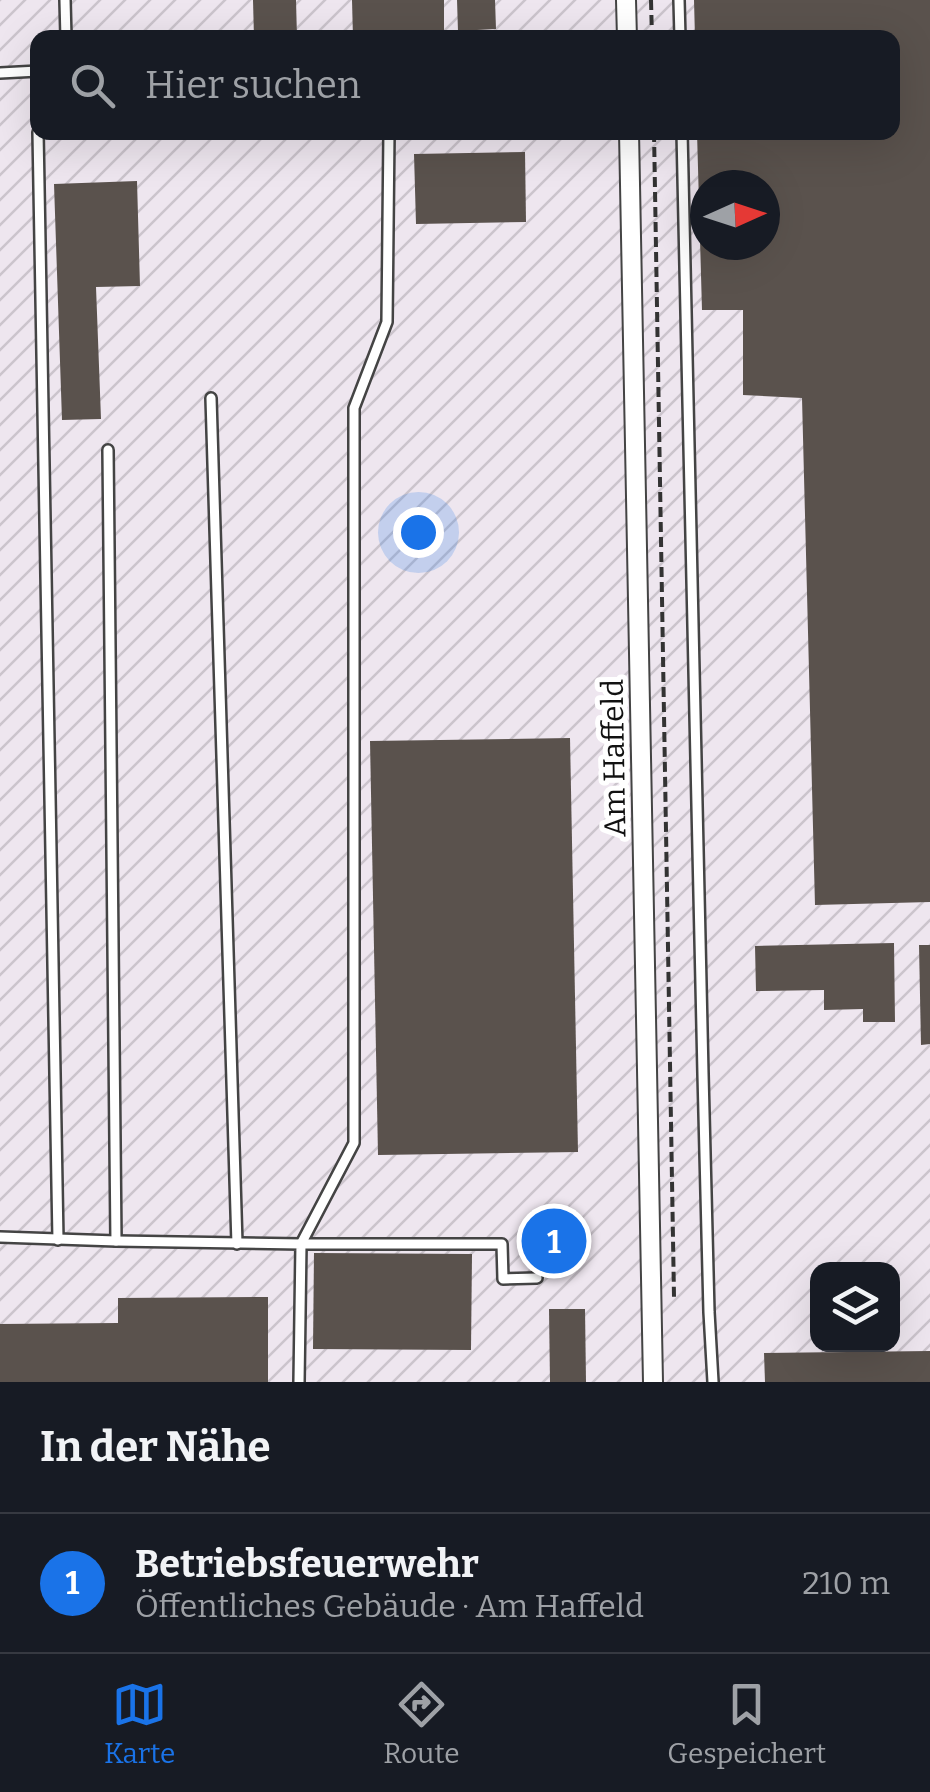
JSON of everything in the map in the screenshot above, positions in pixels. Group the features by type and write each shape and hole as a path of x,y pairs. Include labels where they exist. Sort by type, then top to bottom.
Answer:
{"street":[{"path":"626,0 627,30"},
{"name":"Am Haffeld","path":"629,140 653,1382"}],"lane":[{"path":"65,0 66,30"},
{"path":"678,0 680,30"},
{"path":"0,73 30,71"},
{"path":"38,140 58,1240"},
{"path":"299,1382 300,1244 354,1143 354,408 386,322 390,140"},
{"path":"682,140 713,1382"},
{"path":"211,398 236,1244"},
{"path":"108,450 116,1242"},
{"path":"0,1237 236,1244 502,1244 503,1279 537,1278"}],"path":[{"path":"651,0 652,30"},
{"path":"654,140 674,1303"}],"shaded area":[{"path":"0,0 930,0 930,1382 0,1382"}],"building":[{"path":"253,0 296,0 297,30 254,30"},
{"path":"352,0 444,0 444,30 353,30"},
{"path":"457,0 495,0 496,29 458,30"},
{"path":"694,0 930,0 930,902 815,905 802,398 743,395 743,310 702,310 701,260 780,260 780,170 698,170 697,140 900,140 900,30 695,30"},
{"path":"525,152 526,222 416,224 414,154"},
{"path":"137,181 140,286 96,287 101,419 62,420 54,184"},
{"path":"570,738 578,1152 378,1155 370,741"},
{"path":"894,943 895,1022 863,1022 863,1009 824,1010 824,990 756,991 755,946"},
{"path":"919,945 930,945 930,1044 921,1045"},
{"path":"531,1211 577,1211 577,1271 531,1272"},
{"path":"314,1253 472,1254 471,1350 313,1349"},
{"path":"268,1297 268,1382 0,1382 0,1324 118,1323 118,1298"},
{"path":"549,1309 585,1309 586,1382 550,1382"},
{"path":"930,1351 930,1382 765,1382 764,1353"}],"place":[{"name":"Betriebsfeuerwehr","path":"554,1241"}]}
